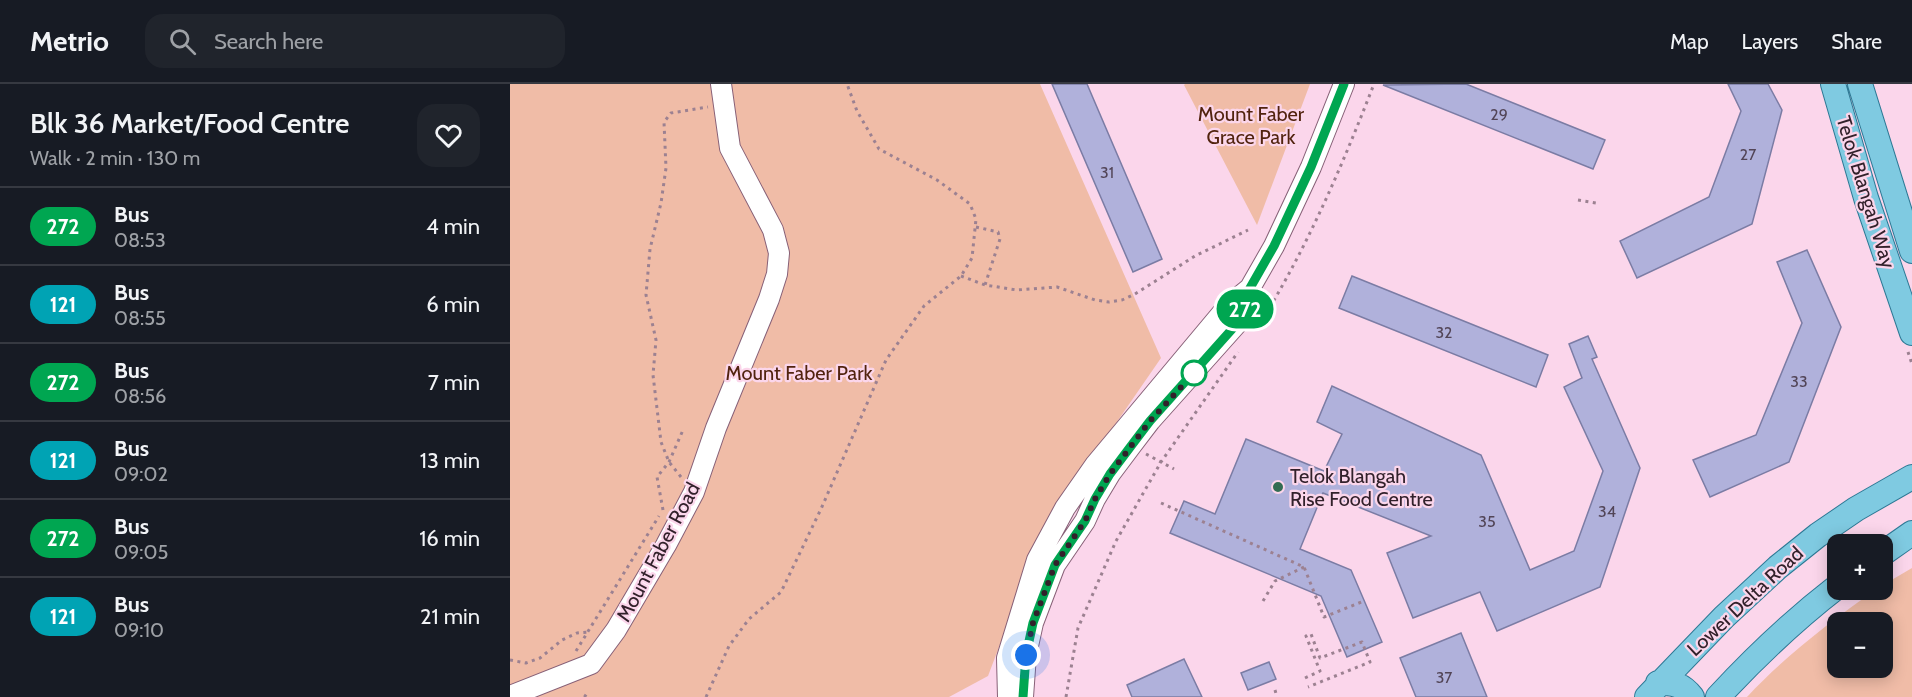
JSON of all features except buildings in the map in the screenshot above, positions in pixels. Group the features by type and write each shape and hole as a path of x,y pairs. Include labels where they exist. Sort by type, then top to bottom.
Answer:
{"main road":[{"name":"Telok Blangah Way","path":"1833,84 1866,198 1912,333"},
{"name":"Telok Blangah Way","path":"1860,84 1912,251"},
{"name":"Lower Delta Road","path":"1653,690 1724,616 1778,567 1837,522 1912,477"},
{"path":"1893,546 1912,533"},
{"path":"1718,697 1745,667 1827,595"},
{"path":"1653,690 1675,683 1685,688 1692,697"}],"street":[{"name":"Mount Faber Road","path":"510,696 591,664 616,630 694,492 716,428 765,309 777,274 779,253 773,230 724,156 721,84"},
{"path":"1023,697 1026,655 1033,623 1055,565 1085,521 1110,474 1150,421 1242,318 1250,288 1274,246 1311,167 1344,84"},
{"path":"1008,697 1007,657 1037,560 1065,508 1095,465 1228,306 1250,288"},
{"path":"1065,508 1085,521"}],"path":[{"path":"706,697 729,646 749,619 781,592 821,509 886,360 924,306 961,276 972,258 976,227 974,211 964,198 937,180 879,149 857,111 847,84"},
{"path":"669,462 662,442 657,409 653,375 656,340 646,295 650,249 666,168 663,127 671,113 708,107"},
{"path":"1578,200 1596,203"},
{"path":"976,227 998,232 1000,239 985,285"},
{"path":"961,276 985,285 1017,290 1057,287 1095,300 1109,302 1122,300 1195,256 1248,230"},
{"path":"510,660 526,663 540,658 562,640 577,633 588,632 663,509 657,477 669,462 682,430"},
{"path":"1161,462 1174,469"},
{"path":"1161,503 1304,567 1324,617 1364,601"},
{"path":"1066,697 1078,628 1116,541"},
{"path":"1263,601 1275,581 1304,567"},
{"path":"1305,678 1320,671 1306,636 1311,634 1320,658 1362,642 1371,662 1308,687"},
{"path":"1275,690 1277,697"}],"green space":[{"name":"Mount Faber Park","path":"510,84 1040,84 1161,358 1045,526 988,676 949,697 510,697"},
{"name":"Mount Faber Grace Park","path":"1310,84 1257,225 1184,85"},
{"path":"1912,568 1912,697 1747,697 1777,667 1827,625 1827,678 1893,678 1893,612 1844,612 1861,600 1893,600 1893,579"}],"bus line":[{"name":"272","path":"1023,697 1026,655 1033,623 1055,565 1085,521 1110,474 1131,446 1150,421 1242,318 1250,288 1274,246 1311,167 1344,84"}],"place":[{"name":"Telok Blangah Rise Food Centre","path":"1278,487"}],"route":[{"path":"1026,655 1041,598 1055,565 1085,521 1110,474 1150,421 1194,373"}]}
